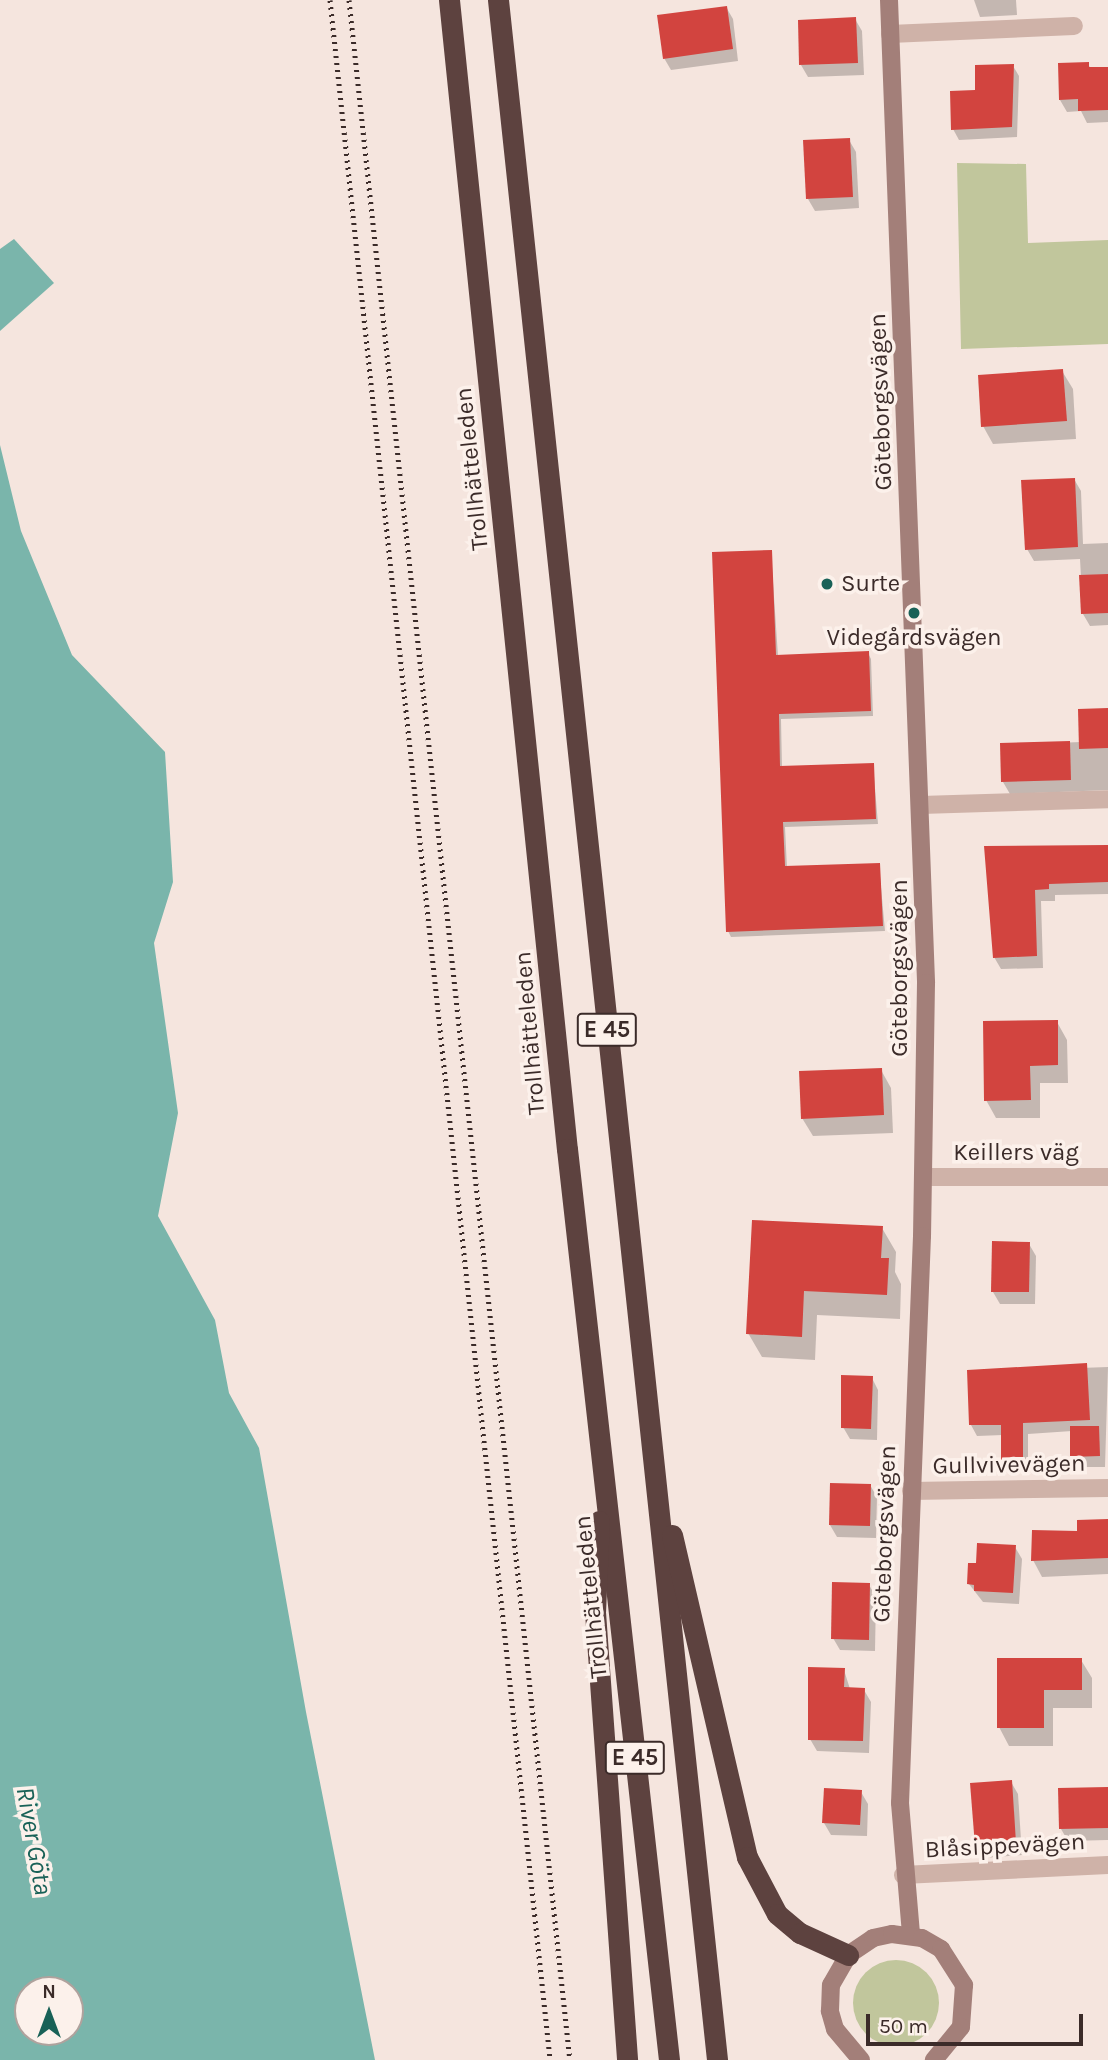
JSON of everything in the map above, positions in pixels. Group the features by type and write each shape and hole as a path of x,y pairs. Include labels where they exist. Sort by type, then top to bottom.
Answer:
{"highway":[{"name":"Trollhätteleden","path":"449,0 602,1456 669,2060"},
{"name":"E 45","path":"498,0 717,2060"},
{"path":"652,1454 747,1857 778,1914 800,1933 848,1955"},
{"path":"602,1456 594,1612 627,2060"}],"street":[{"name":"Göteborgsvägen","path":"889,0 921,805 923,1177 900,1803 903,1875 911,1935"},
{"path":"890,34 1074,26"},
{"path":"921,805 1108,799"},
{"name":"Keillers väg","path":"923,1177 1108,1177"},
{"name":"Gullvivevägen","path":"911,1491 1108,1488"},
{"name":"Blåsippevägen","path":"903,1875 1108,1865"},
{"path":"861,2060 838,2036 830,2011 834,1977 848,1955 882,1935 911,1935 941,1949 964,1985 961,2027 941,2058"}],"green space":[{"path":"957,163 1026,164 1028,243 1108,240 1108,344 961,349"},
{"path":"896,1960 920,1967 932,1979 939,2003 932,2027 920,2039 896,2046 872,2039 860,2027 853,2003 860,1979 872,1967"}],"water":[{"path":"14,239 54,283 0,331 0,249"},
{"name":"River Göta","path":"0,445 21,531 72,655 165,752 173,882 154,943 178,1113 158,1216 215,1320 229,1393 259,1448 306,1712 375,2060 0,2060"}],"building":[{"path":"727,6 733,49 663,59 657,15"},
{"path":"856,17 858,63 799,65 798,20"},
{"path":"1089,62 1089,67 1108,67 1108,110 1078,111 1078,99 1059,100 1058,63"},
{"path":"1014,64 1012,127 951,130 950,91 975,90 975,65"},
{"path":"850,138 853,197 806,199 803,140"},
{"path":"1063,369 1067,421 981,427 978,375"},
{"path":"1075,478 1078,547 1025,550 1021,480"},
{"path":"772,550 776,655 869,651 871,711 779,714 780,766 874,763 876,819 783,822 785,866 880,863 883,926 726,932 712,552"},
{"path":"1108,574 1108,613 1081,614 1079,575"},
{"path":"1108,708 1108,748 1079,749 1078,709"},
{"path":"1070,741 1071,780 1001,782 1000,743"},
{"path":"1108,845 1108,882 1049,884 1049,889 1035,890 1037,956 993,958 984,846"},
{"path":"1058,1020 1058,1065 1030,1066 1031,1100 984,1101 983,1021"},
{"path":"882,1068 884,1115 801,1119 799,1071"},
{"path":"752,1220 883,1226 881,1258 889,1258 887,1295 804,1291 802,1337 746,1334"},
{"path":"992,1241 1030,1242 1029,1292 991,1292"},
{"path":"1087,1363 1090,1420 1023,1423 1023,1460 1001,1460 1001,1425 969,1425 967,1370"},
{"path":"841,1375 873,1376 871,1429 841,1428"},
{"path":"1070,1426 1099,1426 1100,1456 1070,1457"},
{"path":"830,1483 871,1484 870,1526 829,1525"},
{"path":"1108,1519 1108,1558 1031,1561 1032,1530 1077,1531 1077,1520"},
{"path":"977,1543 1016,1545 1013,1593 974,1591 974,1585 967,1584 968,1563 976,1563"},
{"path":"832,1582 870,1583 869,1640 831,1639"},
{"path":"997,1658 1082,1658 1082,1690 1044,1690 1044,1728 997,1728"},
{"path":"808,1667 845,1668 844,1687 865,1688 863,1741 808,1740"},
{"path":"1012,1780 1016,1843 975,1846 970,1783"},
{"path":"1108,1787 1108,1828 1059,1829 1058,1788"},
{"path":"824,1788 862,1790 860,1825 822,1823"}],"railway":[{"path":"330,0 550,2060"},
{"path":"349,0 570,2060"}],"place":[{"name":"Surte","path":"827,584"},
{"name":"Videgårdsvägen","path":"914,613"}]}
